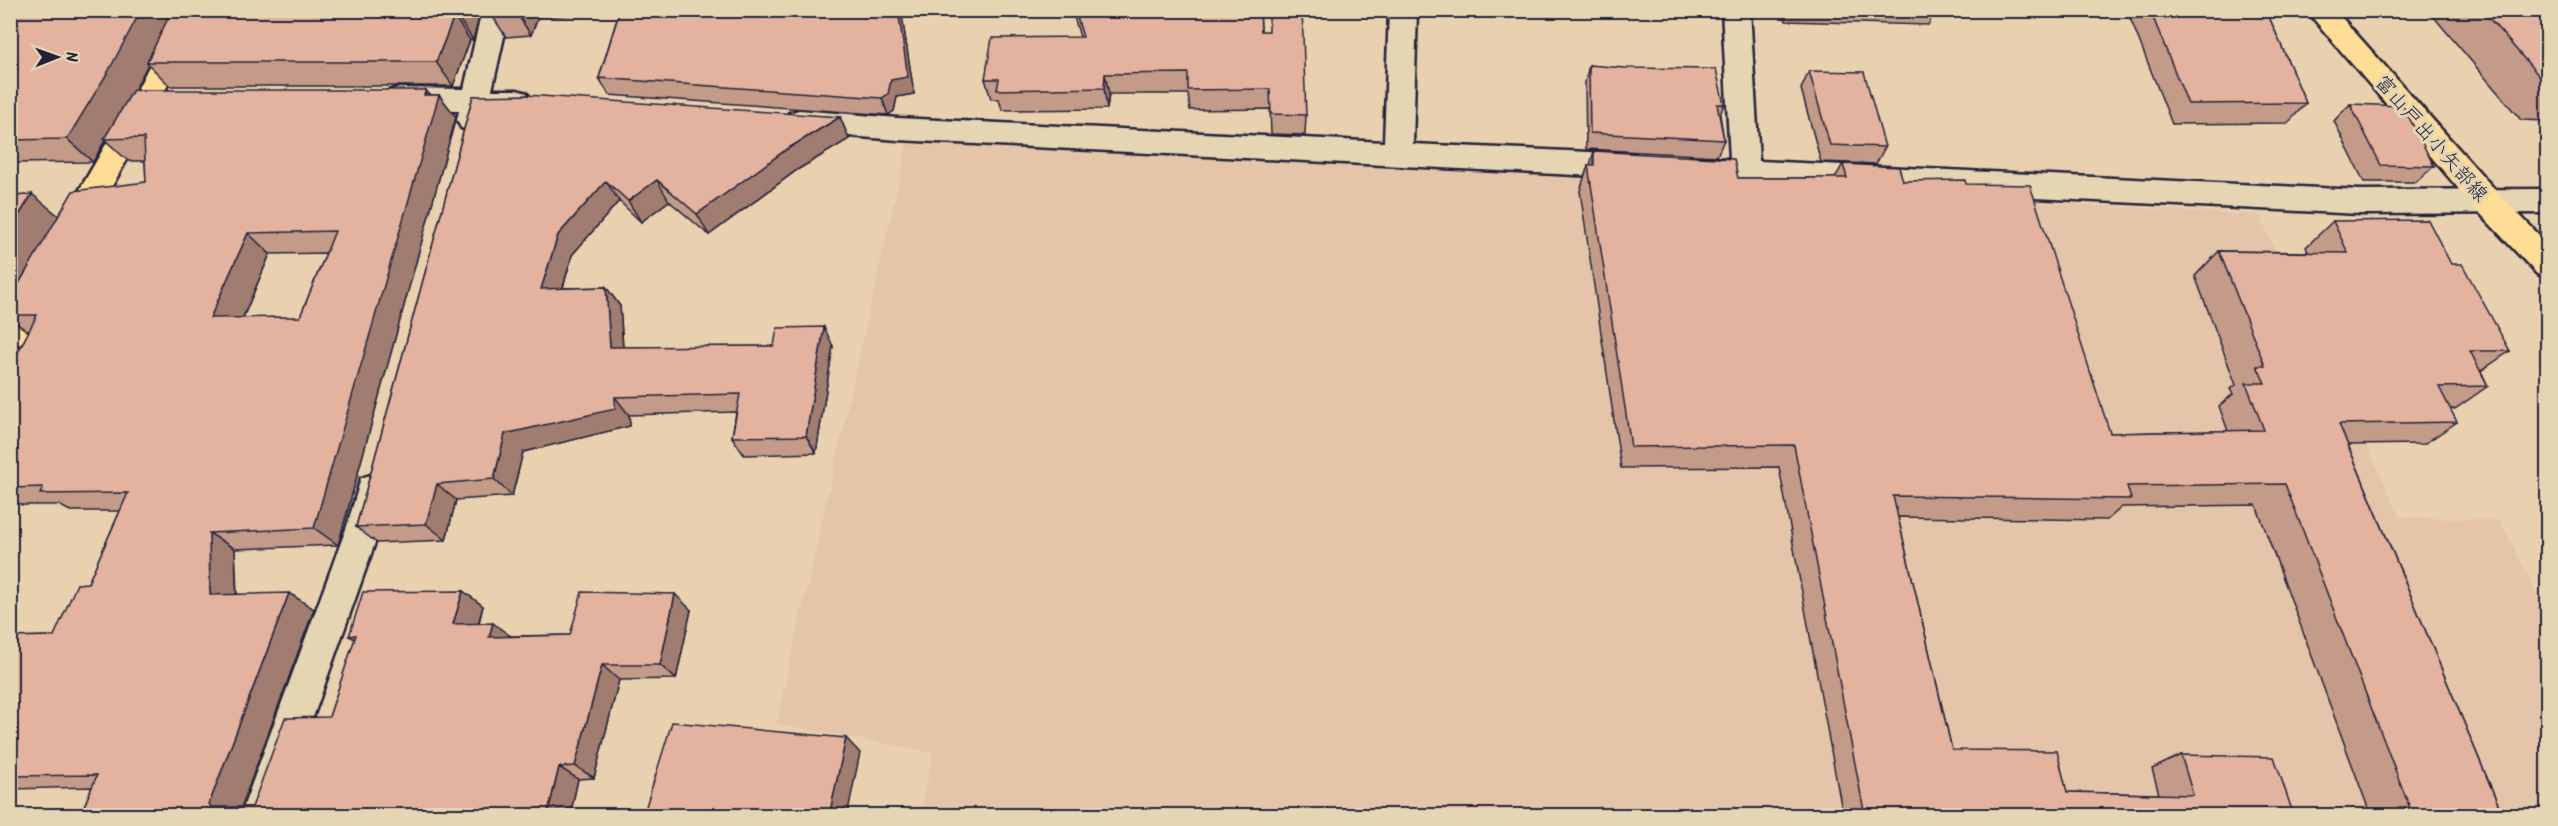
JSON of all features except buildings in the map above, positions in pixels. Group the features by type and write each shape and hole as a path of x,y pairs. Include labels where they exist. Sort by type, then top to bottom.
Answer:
{"main road":[{"path":"10,335 147,99 191,10"},
{"name":"富山戸出小矢部線","path":"2319,10 2486,200 2547,265"}],"street":[{"path":"464,145 477,99 496,10"},
{"path":"1398,154 1403,10"},
{"path":"1736,10 1745,172"},
{"path":"147,99 182,99"},
{"path":"371,99 477,99 548,103"},
{"path":"770,119 898,129 2360,202 2547,201"},
{"path":"259,816 364,526 382,456"}],"shaded area":[{"path":"909,136 2259,215 2400,517 2500,520 2547,614 2547,815 920,815 933,753 776,724"}]}
